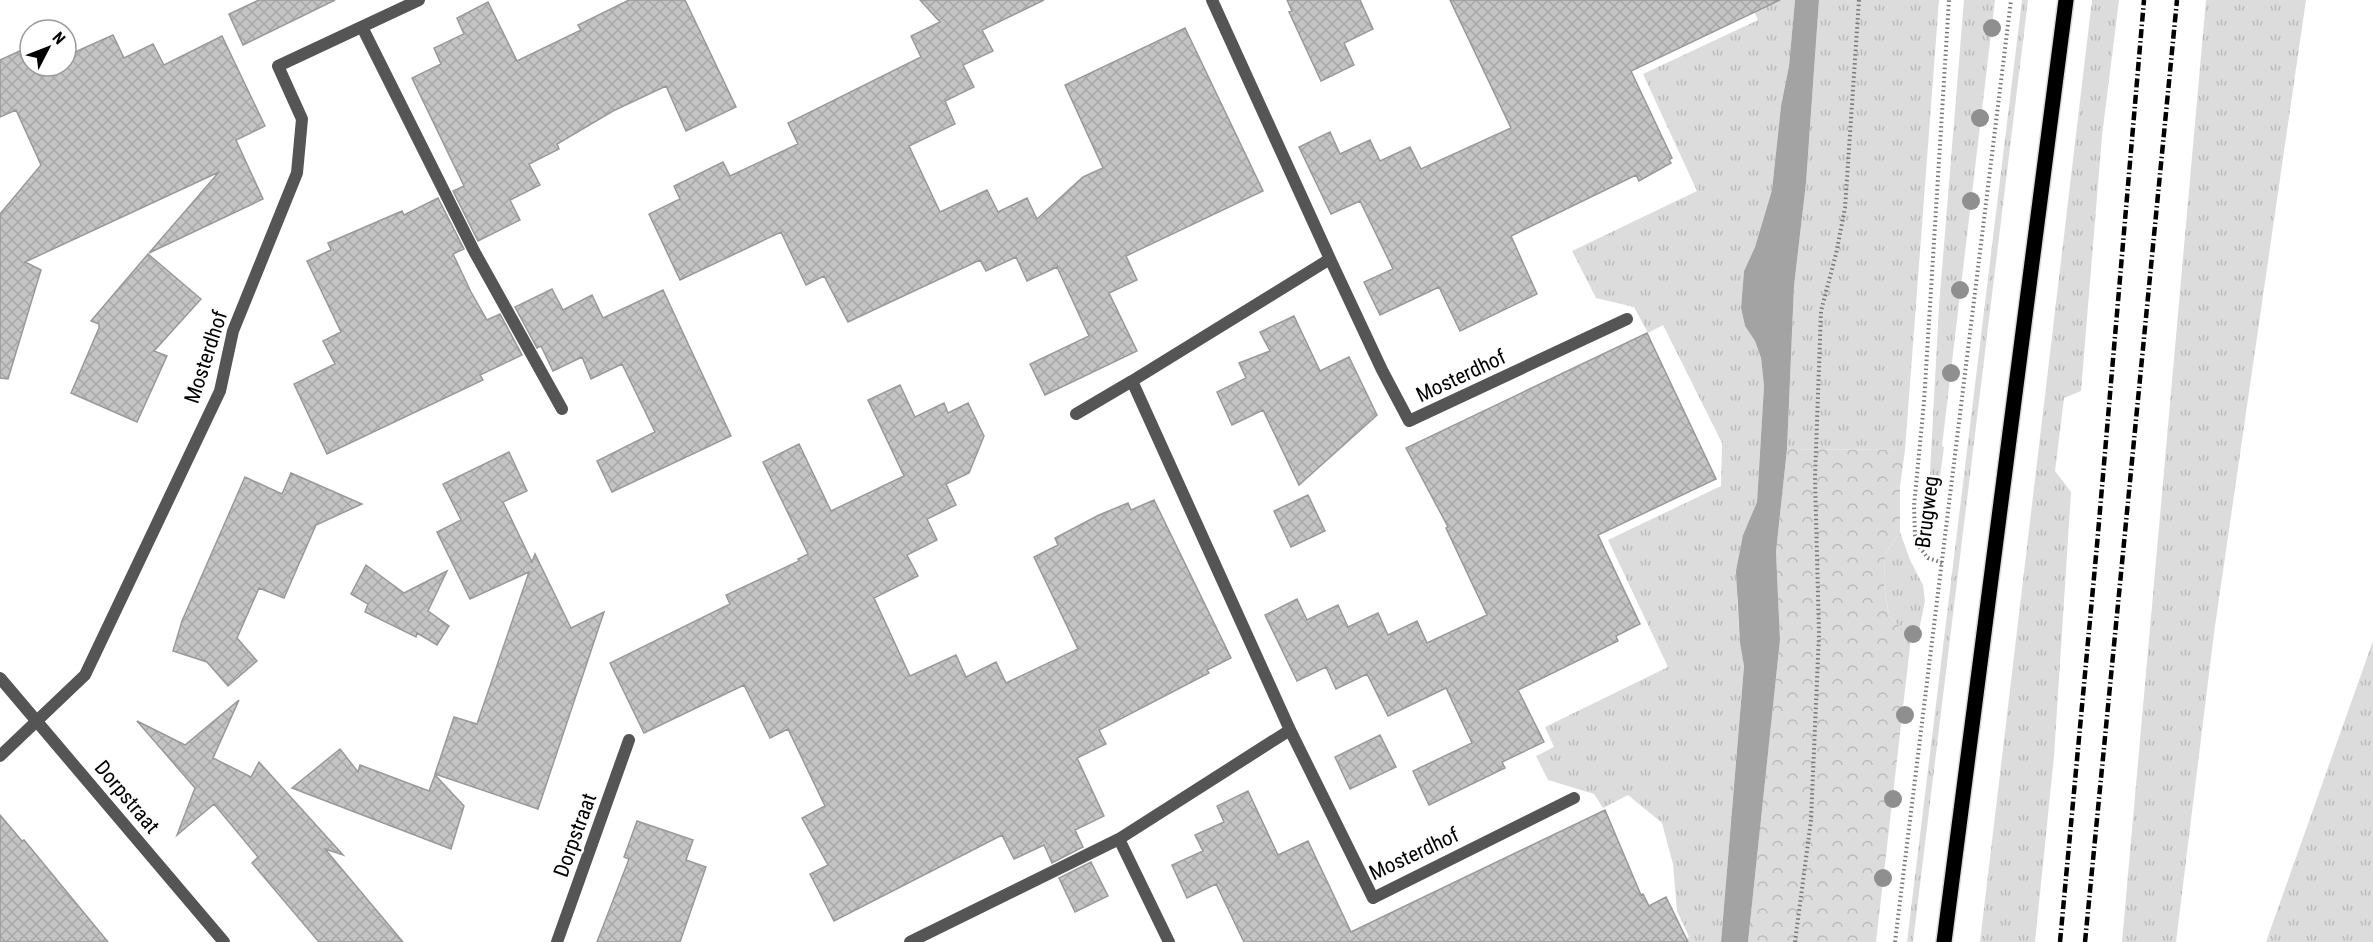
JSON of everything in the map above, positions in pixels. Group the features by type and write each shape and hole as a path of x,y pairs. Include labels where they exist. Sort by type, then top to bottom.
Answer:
{"main road":[{"path":"1944,942 2066,0"}],"street":[{"name":"Mosterdhof","path":"37,720 85,675 220,391 233,331 297,173 302,119 278,66 419,0"},
{"name":"Mosterdhof","path":"1212,0 1330,259 1382,370 1409,421 1627,319"},
{"path":"362,27 474,251 562,409"},
{"path":"1076,414 1330,259"},
{"name":"Mosterdhof","path":"1132,381 1290,730 1372,898 1574,798"},
{"name":"Dorpstraat","path":"0,678 224,942"},
{"path":"0,756 37,720"},
{"path":"910,942 1119,839 1290,730"},
{"name":"Dorpstraat","path":"557,942 629,740"},
{"path":"1119,839 1169,942"}],"path":[{"path":"1795,942 1811,820 1819,634 1815,478 1821,311 1845,208 1859,0"},
{"name":"Brugweg","path":"1949,0 1924,402 1914,506 1915,535 1920,548 1929,558 1942,563 2011,0"},
{"path":"1896,942 1942,563"}],"green space":[{"path":"1749,0 1795,0 1789,66 1781,106 1772,190 1755,247 1744,271 1741,308 1745,326 1755,341 1761,358 1764,386 1757,502 1743,535 1737,600 1744,665 1721,942 1681,942 1689,937 1677,911 1673,864 1662,823 1628,795 1603,808 1594,794 1548,780 1536,756 1554,747 1545,727 1668,667 1608,540 1721,486 1722,443 1663,325 1648,333 1634,307 1596,298 1572,251 1697,191 1643,74 1758,20"},
{"path":"1819,0 1939,0 1905,450 1787,449 1794,286 1806,183"},
{"path":"1964,0 1995,0 1942,446 1944,447 1933,529 1930,530 1927,528 1939,306"},
{"path":"2022,0 2028,0 1913,942 1907,942"},
{"path":"2092,0 2119,0 2102,136 2081,391 2064,398 2055,471 2071,492 2054,756 2035,942 1980,942"},
{"path":"2206,0 2306,0 2214,633 2176,942 2122,942"},
{"path":"1787,449 1905,450 1900,486 1900,532 1885,554 1884,585 1889,616 1911,638 1876,942 1748,942 1780,640 1776,552"},
{"path":"1900,532 1910,560 1923,585 1925,601 1917,640 1911,638 1889,616 1884,585 1885,554"},
{"path":"2373,641 2373,942 2266,942"}],"shaded area":[{"path":"1795,0 1819,0 1806,183 1794,286 1787,449 1776,552 1780,640 1748,942 1721,942 1744,666 1740,643 1736,571 1743,535 1757,502 1764,386 1761,358 1755,341 1745,326 1741,308 1744,271 1755,247 1772,190 1781,106 1789,66"}],"building":[{"path":"259,0 335,0 243,45 229,14"},
{"path":"629,0 685,0 736,107 686,131 666,86 613,111 557,144 559,149 529,164 540,185 510,200 520,220 478,241 453,191 464,186 412,78 441,64 434,48 464,34 457,18 488,2 517,61 581,30 578,25"},
{"path":"920,0 1044,0 982,30 993,51 963,65 974,87 945,101 955,124 909,146 940,212 987,190 998,212 1027,198 1037,219 1083,177 1103,168 1065,85 1185,28 1263,191 1126,256 1137,280 1109,293 1137,351 1045,395 1030,364 1089,336 1057,267 1027,281 1016,257 986,271 980,260 848,322 824,276 806,285 781,232 680,280 649,214 680,199 674,186 723,162 730,176 798,144 788,123 921,57 911,36 940,22"},
{"path":"1287,0 1360,0 1373,29 1344,43 1354,65 1321,81 1289,12 1292,11"},
{"path":"1450,0 1780,0 1631,71 1672,158 1669,160 1671,163 1639,181 1636,175 1511,236 1537,294 1460,331 1439,287 1380,315 1364,282 1393,269 1360,201 1331,214 1299,147 1330,132 1340,154 1370,140 1380,161 1410,147 1421,169 1511,128"},
{"path":"113,35 124,58 153,44 164,65 222,36 265,126 236,140 263,199 149,253 219,172 25,262 41,270 8,379 0,378 0,214 41,165 16,110 0,117 0,60 18,52 18,78 78,78 78,51"},
{"path":"438,198 464,249 453,254 471,292 487,320 500,314 522,355 480,375 483,380 327,454 294,384 335,364 323,341 341,332 307,261 331,250 328,243 402,211 404,215"},
{"path":"148,254 201,299 154,351 167,356 137,422 71,393 99,328 99,324 91,321"},
{"path":"552,289 563,310 592,295 603,318 663,290 731,436 612,492 597,461 655,432 622,364 591,379 582,357 553,371 541,346 537,348 515,307"},
{"path":"1294,316 1320,371 1349,357 1377,415 1299,485 1263,410 1232,425 1217,392 1246,378 1239,363 1270,351 1260,332"},
{"path":"1647,333 1716,479 1598,535 1640,624 1616,636 1618,641 1518,690 1544,742 1502,762 1505,768 1429,805 1413,771 1472,743 1446,688 1388,716 1367,674 1336,689 1326,667 1297,681 1265,615 1297,599 1307,620 1338,605 1348,627 1378,613 1388,635 1417,621 1427,643 1487,615 1446,528 1448,527 1406,448"},
{"path":"900,385 915,417 944,403 948,413 968,403 984,436 969,473 946,484 956,505 927,519 937,540 907,555 918,576 874,598 910,676 956,655 966,677 996,662 1006,683 1078,649 1034,557 1058,545 1055,538 1099,515 1128,503 1131,510 1154,500 1231,658 1207,670 1209,673 1099,730 1106,744 1077,758 1104,816 1075,830 1083,847 1052,863 1044,845 1014,859 1002,835 834,921 810,874 828,865 802,818 825,806 788,729 770,738 744,685 644,733 610,663 730,604 726,595 799,561 798,559 808,554 763,462 799,444 831,511 904,476 868,400"},
{"path":"509,452 527,491 503,502 532,562 535,554 571,628 604,612 538,809 435,774 454,717 477,724 529,572 470,599 437,532 461,520 443,484"},
{"path":"291,473 362,504 316,525 284,598 259,588 237,638 257,661 228,686 207,662 173,651 182,621 245,477 282,494"},
{"path":"1308,495 1325,531 1291,547 1274,511"},
{"path":"366,565 404,593 447,571 428,611 449,626 437,645 417,633 416,637 365,612 368,604 351,594"},
{"path":"239,700 213,758 251,777 259,762 343,855 325,849 403,942 319,942 252,863 258,857 214,804 177,835 195,788 137,721 185,745"},
{"path":"1380,735 1396,767 1350,789 1335,757"},
{"path":"340,749 358,772 360,765 429,791 435,775 464,806 451,849 292,788"},
{"path":"1248,791 1278,855 1308,841 1351,932 1605,810 1641,895 1643,894 1649,906 1666,897 1688,942 1244,942 1216,884 1187,898 1172,865 1203,851 1195,835 1224,822 1217,806"},
{"path":"0,815 22,841 24,840 108,942 0,942"},
{"path":"637,821 693,840 686,860 706,867 680,942 597,942 629,859 624,857"},
{"path":"1091,862 1108,896 1075,912 1059,878"}],"railway":[{"path":"2060,942 2144,0"},
{"path":"2085,942 2177,0"}]}
